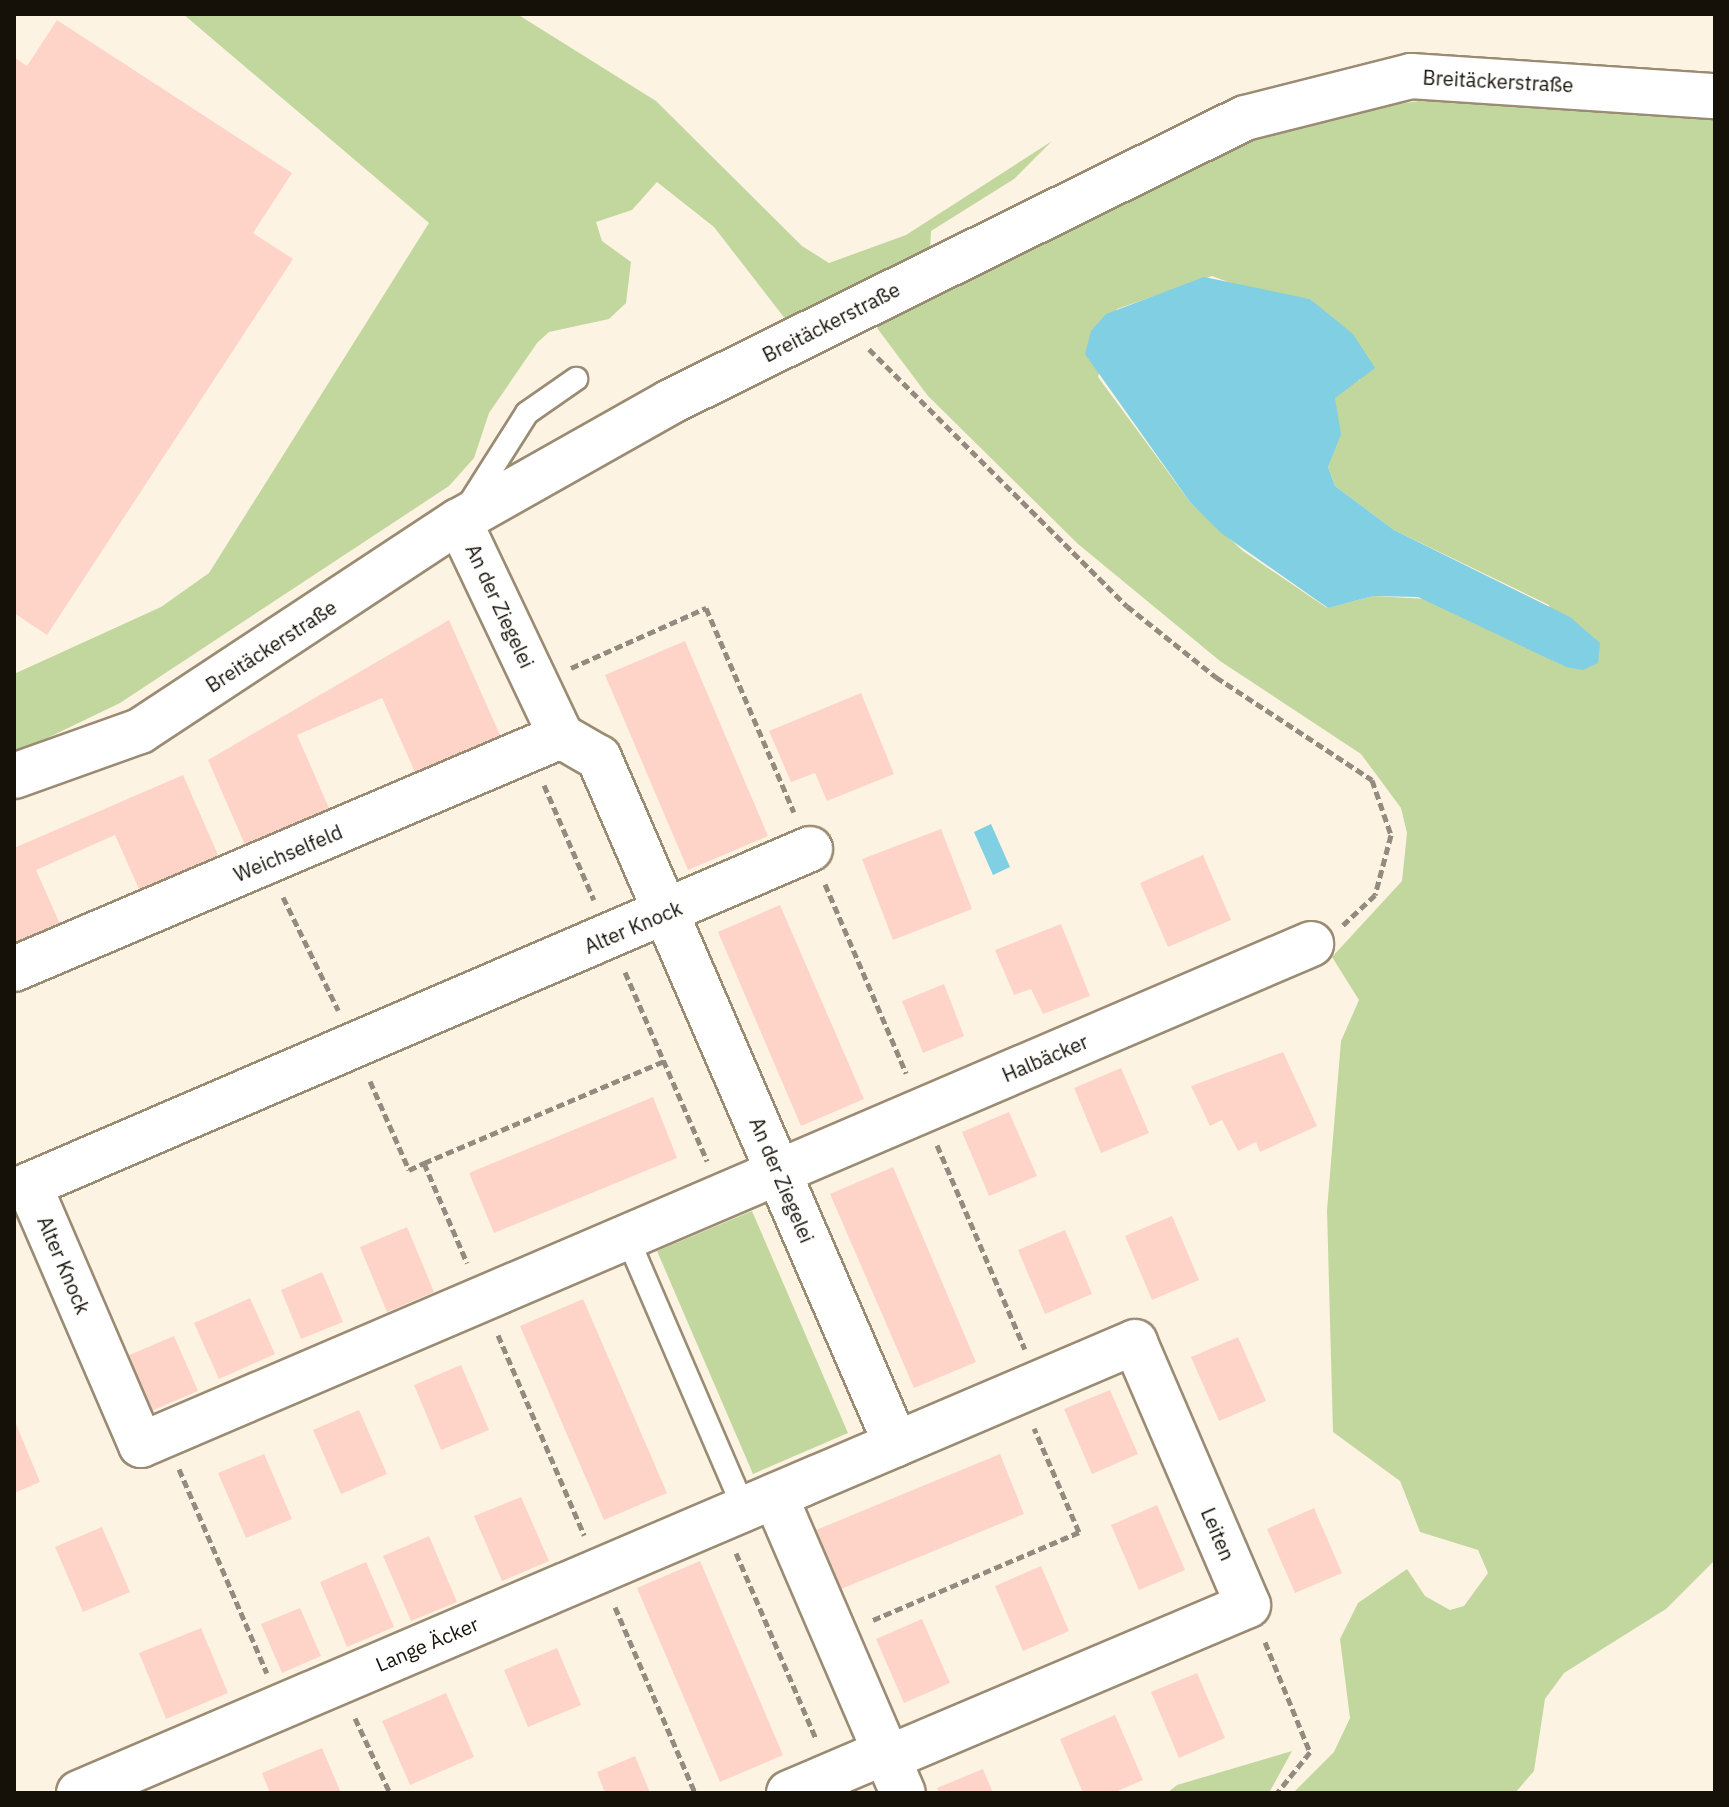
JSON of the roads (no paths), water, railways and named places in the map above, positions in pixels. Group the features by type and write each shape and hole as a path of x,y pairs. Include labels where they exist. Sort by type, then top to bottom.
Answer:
{"street":[{"name":"Breitäckerstraße","path":"14,776 140,731 459,521 840,317 1201,136 1317,96 1411,76 1715,96"},
{"name":"An der Ziegelei","path":"459,521 536,684 545,743 599,758 896,1444"},
{"name":"Weichselfeld","path":"14,969 545,743"},
{"name":"Alter Knock","path":"779,1173 141,1445 29,1185 810,849"},
{"name":"Halbäcker","path":"779,1173 1311,944"},
{"name":"Leiten","path":"892,1768 1248,1605 1135,1342 896,1444"},
{"path":"789,1793 831,1775 892,1768 835,1636 746,1508 896,1444"},
{"name":"Lange Äcker","path":"79,1793 746,1508"}],"lane":[{"path":"459,521 527,413 576,379"},
{"path":"627,1237 746,1508"}],"water":[{"path":"1204,277 1310,299 1353,334 1375,368 1335,398 1341,434 1328,467 1335,486 1394,530 1570,617 1600,643 1598,663 1583,670 1566,667 1418,597 1373,596 1328,608 1221,533 1190,502 1085,354 1091,331 1106,314"},
{"path":"991,824 1010,867 993,875 974,832"}]}
